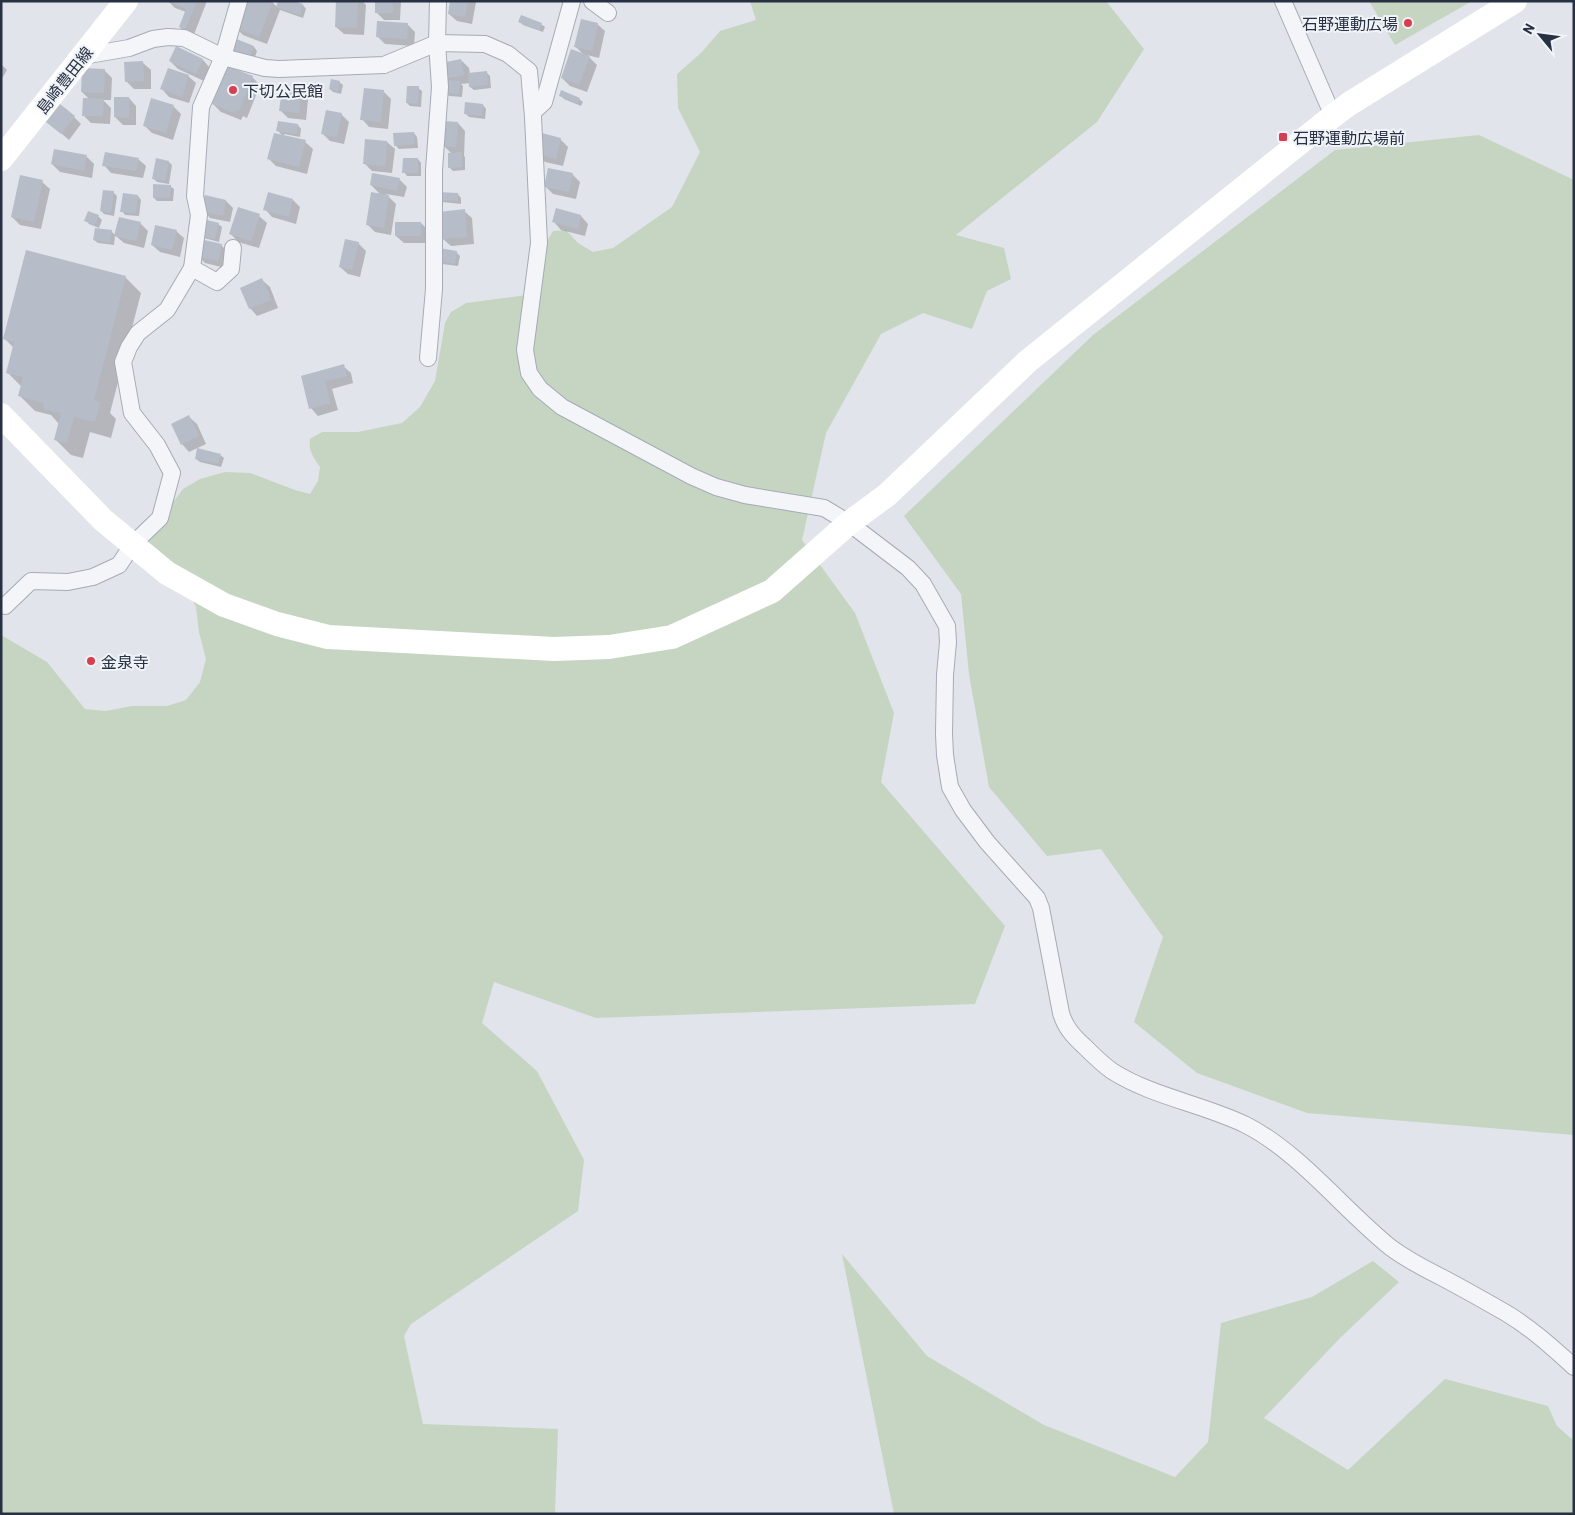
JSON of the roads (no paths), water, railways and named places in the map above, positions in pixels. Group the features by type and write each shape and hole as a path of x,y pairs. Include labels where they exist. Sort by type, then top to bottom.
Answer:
{"street":[{"name":"島崎豊田線","path":"1,159 126,1"},
{"path":"5,606 31,581 68,582 93,577 119,565 133,544 160,518 172,473 157,444 132,413 123,362 129,347 138,334 167,310 192,268 199,214 195,196 201,107 223,57 239,1"},
{"path":"428,358 434,289 434,170 440,87 437,43 438,1"},
{"path":"532,112 544,102 572,1"},
{"path":"592,1 608,13"},
{"path":"1283,1 1333,116"},
{"path":"1,415 103,520 167,573 224,605 277,624 328,637 554,649 609,646 672,637 772,591 849,523 887,495 1028,361 1333,116 1349,104 1515,1"},
{"path":"83,56 129,48 153,39 168,37 184,38 223,57 265,68 279,69 384,65 437,43 485,44 508,54 529,71 539,243 525,350 530,373 540,389 562,407 690,476 716,487 745,495 824,508 849,523 908,568 923,584 947,626 944,734 950,787 963,810 1037,898 1042,908 1061,1012 1064,1023 1071,1034 1111,1071 1147,1088 1232,1119 1277,1145 1392,1248 1418,1265 1491,1304 1530,1328 1574,1367"},
{"path":"192,268 218,282 231,269 233,248"}],"place":[{"name":"石野運動広場","path":"1408,23"},
{"name":"下切公民館","path":"233,90"},
{"name":"石野運動広場前","path":"1283,137"},
{"name":"金泉寺","path":"91,661"}]}
